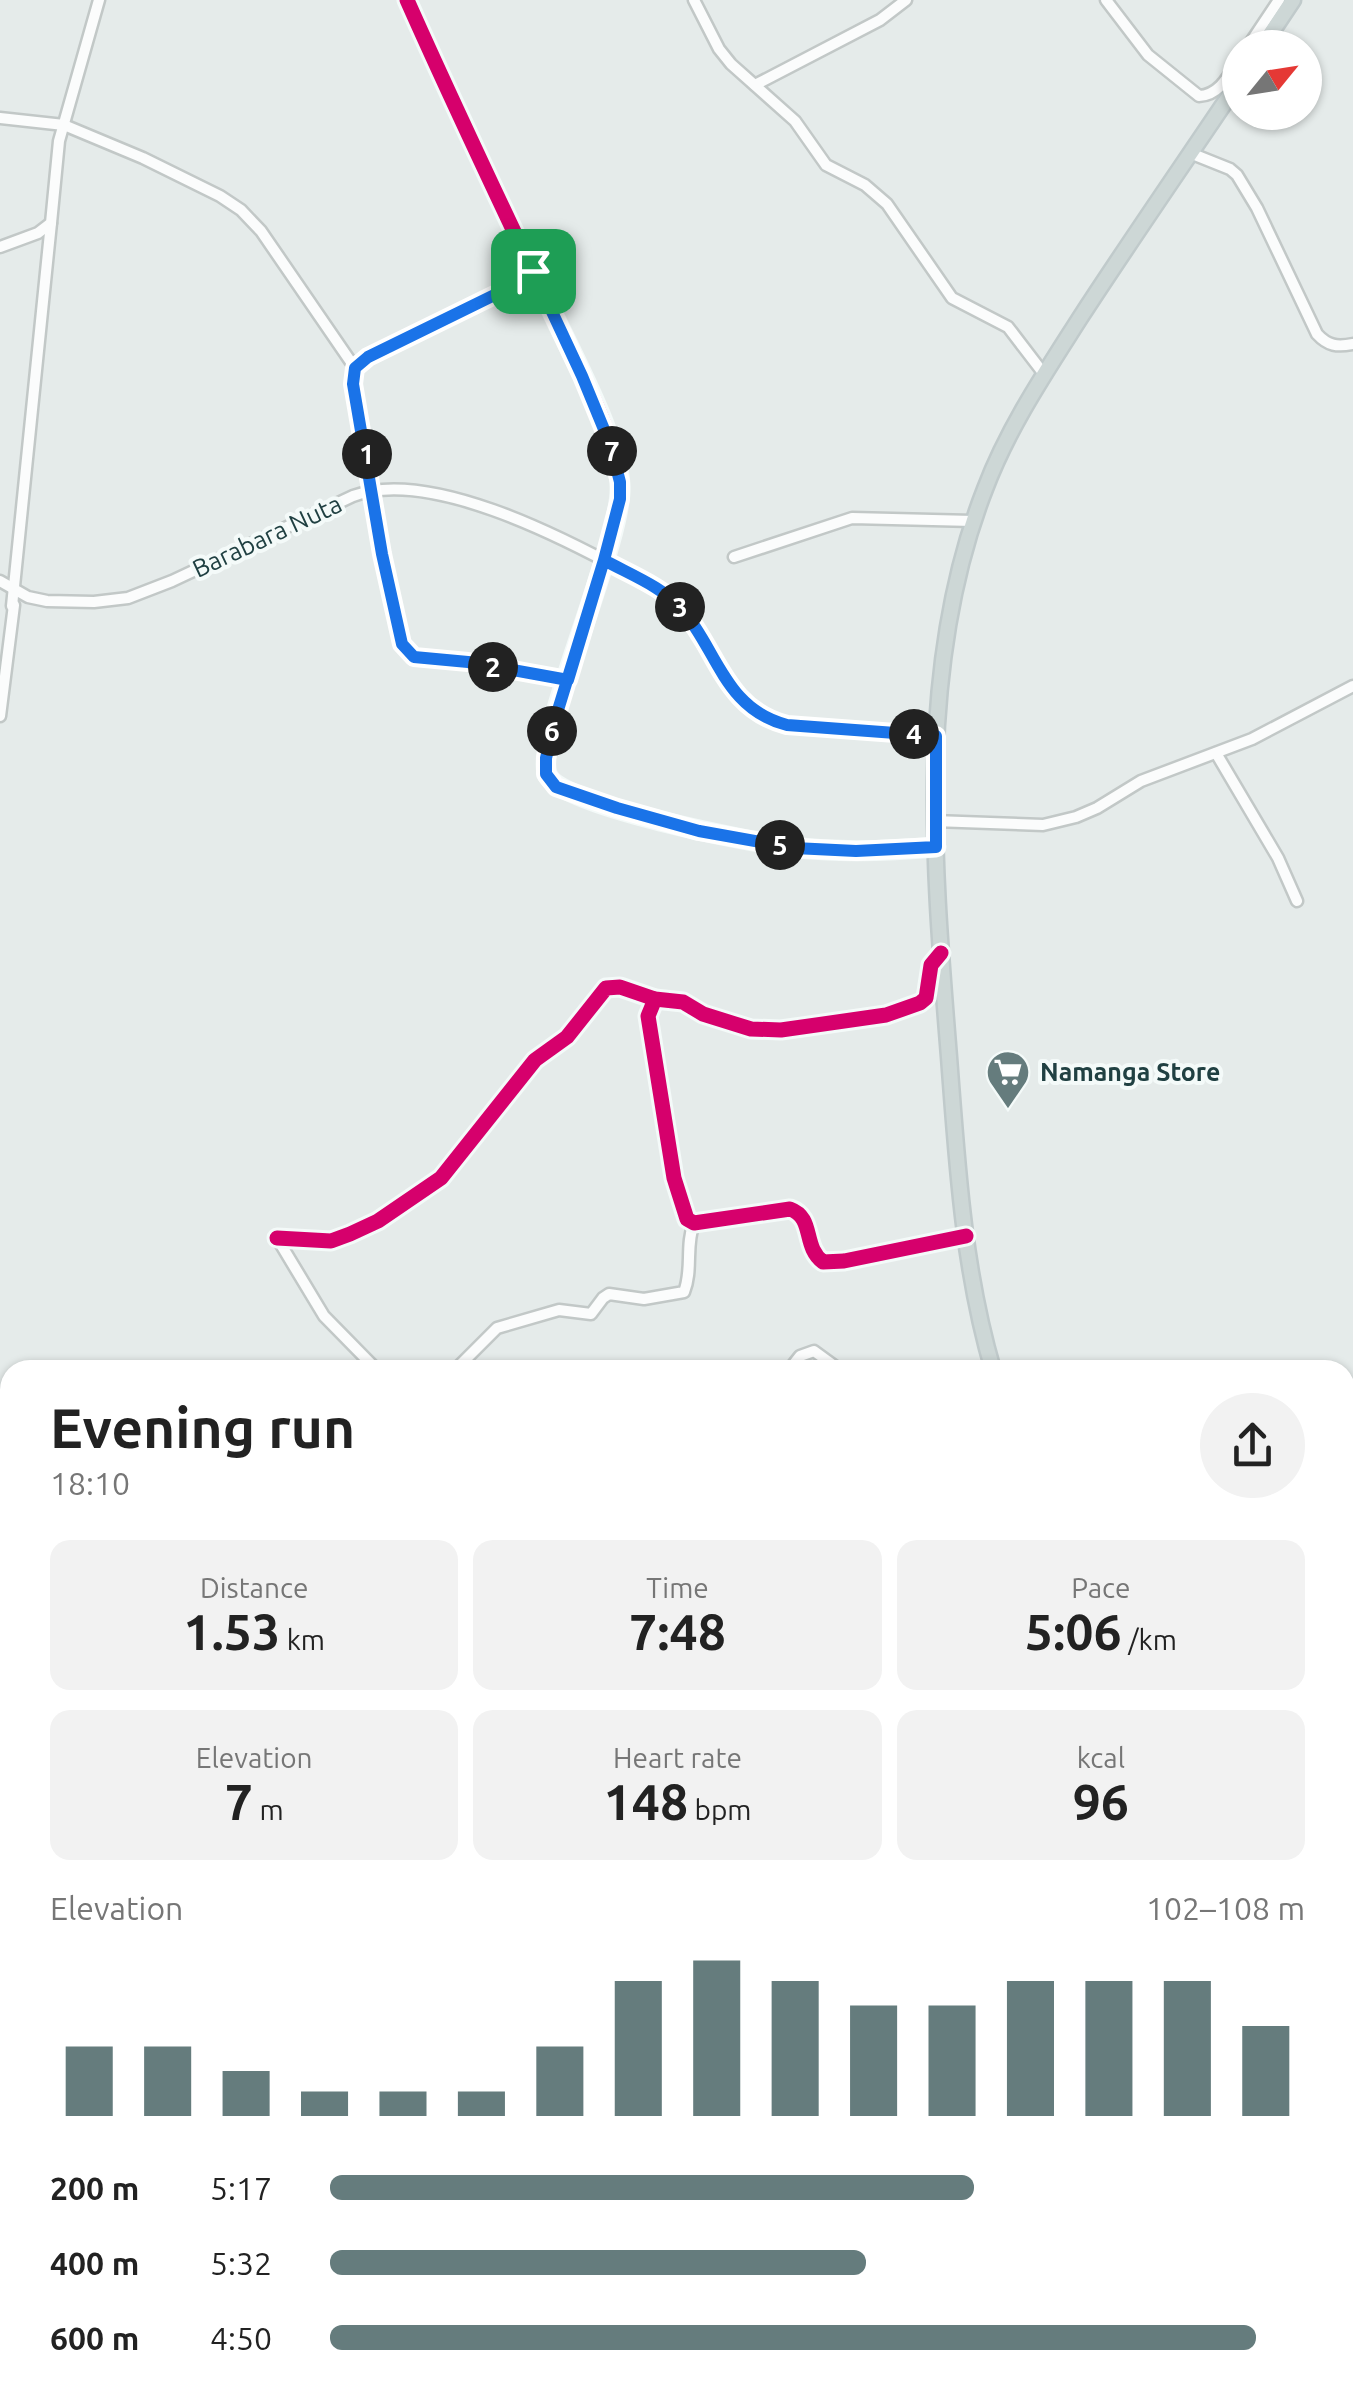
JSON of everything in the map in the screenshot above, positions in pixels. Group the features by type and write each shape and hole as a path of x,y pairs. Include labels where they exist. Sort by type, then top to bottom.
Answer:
{"main road":[{"path":"1274,30 1293,0"},
{"path":"989,1360 976,1312 966,1236 941,953 934,821 936,736 954,602 974,522 1002,452 1044,374 1222,106"}],"street":[{"path":"0,716 54,177 64,125 99,0"},
{"path":"407,0 582,376 610,444 620,482 620,499 546,758 546,774 556,787 699,831 794,848 856,851 936,847"},
{"path":"694,0 720,50 795,121 826,164 865,185 887,204 952,298 1008,327 1044,374"},
{"path":"755,85 880,20 906,0"},
{"path":"1106,0 1148,55 1199,96 1206,96 1222,85"},
{"path":"1259,30 1279,0"},
{"path":"0,118 64,125 144,158 241,210 262,231 355,368 353,384 382,554 407,652 414,657 468,662 568,680"},
{"path":"1190,153 1230,168 1238,175 1316,334 1324,342 1339,347 1353,344"},
{"path":"0,247 38,233 51,223"},
{"path":"355,368 368,357 527,279 533,271"},
{"name":"Barabara Nuta","path":"0,582 28,597 94,602 128,598 372,489 404,490 508,514 665,594 680,606 734,690 766,720 787,725 936,736"},
{"path":"734,557 852,518 974,522"},
{"path":"12,606 28,597"},
{"path":"934,821 1043,825 1076,817 1141,780 1252,739 1353,686"},
{"path":"1216,753 1278,858 1298,901"},
{"path":"366,1360 324,1316 277,1238 331,1240 378,1220 441,1178 536,1060 567,1037 600,991 620,987 655,999 683,1002 703,1014 751,1029 781,1030 886,1015 920,1003 926,998 931,965 941,953"},
{"path":"655,999 648,1016 674,1178 687,1219 694,1223 790,1210 806,1219 809,1246 823,1262 844,1262 966,1236"},
{"path":"464,1360 498,1328 559,1310 591,1314 602,1298 610,1294 644,1299 684,1292 688,1282 689,1236 694,1223"},
{"path":"797,1360 814,1352 826,1360"}],"cycle path":[{"path":"407,0 594,399 617,467 617,512 553,724 546,756 548,776 561,788 622,811 740,838 828,850 936,847"},
{"path":"277,1238 331,1241 378,1221 441,1178 535,1060 567,1037 606,988 620,987 655,999 683,1002 703,1014 751,1029 781,1030 886,1015 920,1003 926,998 931,965 941,953"},
{"path":"655,999 648,1016 674,1178 687,1219 694,1223 790,1209 803,1219 812,1248 823,1262 966,1236"}],"place":[{"name":"Namanga Store","path":"1008,1110"}],"route":[{"path":"533,271 527,279 368,357 355,368 353,384 382,554 407,652 414,657 468,662 568,680 604,560 680,606 734,690 766,720 787,725 936,736 936,847 856,851 794,848 699,831 556,787 546,774 558,710 568,680 593,590 604,560 620,499 620,482 610,444 582,376 533,271"}]}
